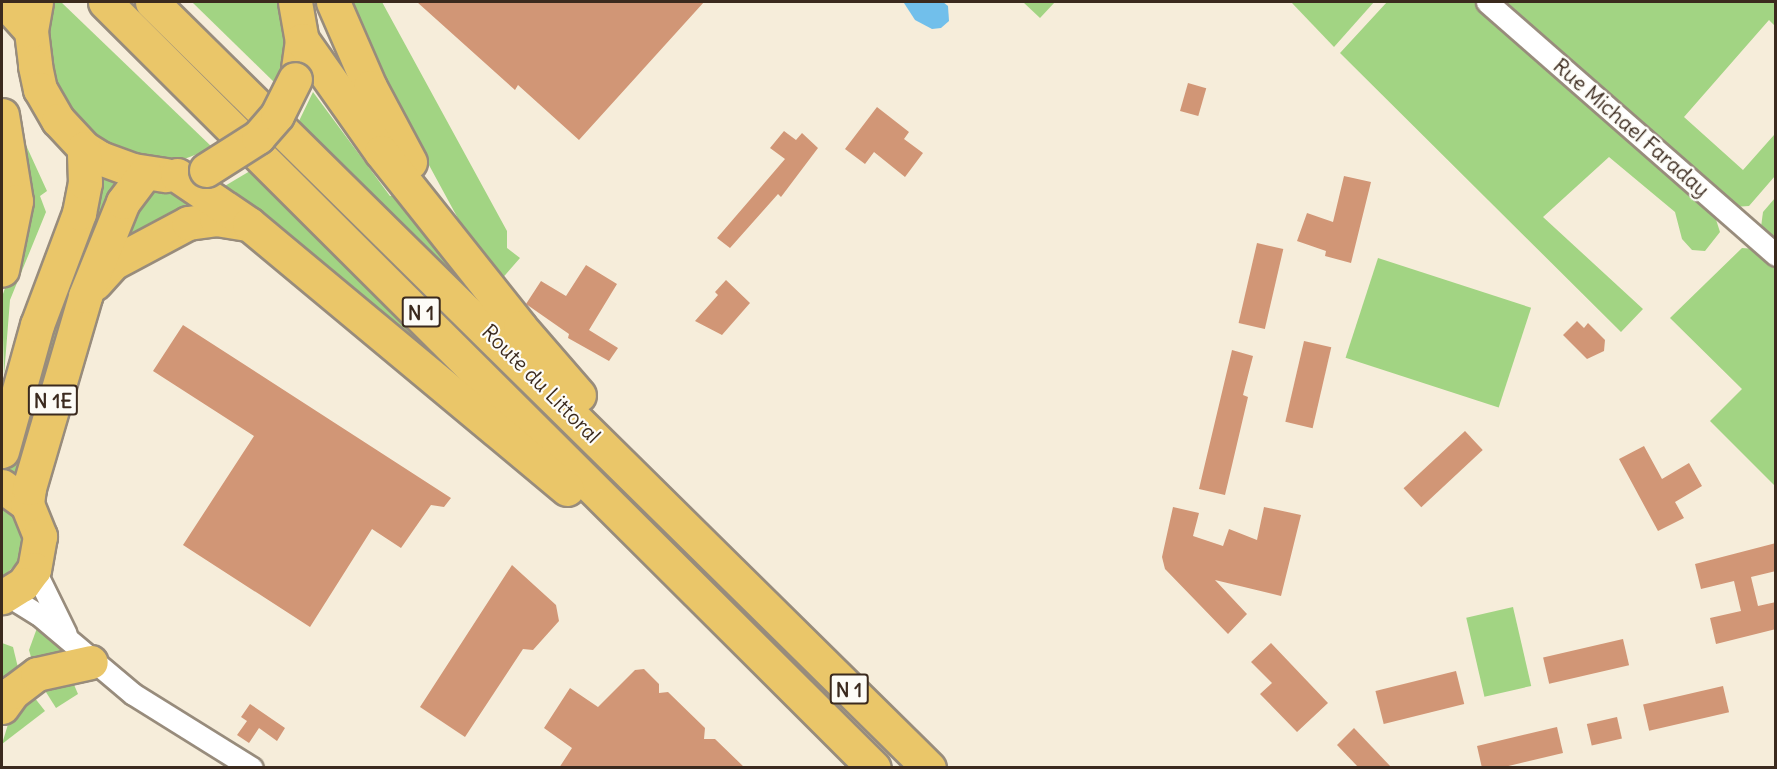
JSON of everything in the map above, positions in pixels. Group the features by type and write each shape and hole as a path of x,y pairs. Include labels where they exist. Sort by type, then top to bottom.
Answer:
{"main road":[{"name":"Route du Littoral","path":"105,2 874,768"},
{"name":"Route du Littoral","path":"152,2 929,768"},
{"path":"27,9 40,89 58,120 84,148 112,164 145,173 192,173 258,137 277,116 295,79 302,40 295,2"},
{"path":"333,2 369,87 461,253"},
{"path":"302,40 381,152 520,327 769,610"},
{"path":"2,115 16,201 2,270"},
{"name":"N 1E","path":"2,451 37,325 79,213 85,183 84,148"},
{"name":"N 1E","path":"14,495 29,488 85,296 123,202 145,173"},
{"path":"192,173 249,224 732,627"},
{"path":"85,296 113,263 188,223 216,219 249,224"},
{"path":"4,596 34,569 40,536 14,495"},
{"path":"2,707 13,692 37,674 91,662"}],"street":[{"name":"Rue Michael Faraday","path":"1487,2 1776,255"},
{"path":"34,569 67,637"},
{"path":"4,596 67,637 91,662 133,694 252,768"}],"green space":[{"path":"48,2 61,2 213,148 187,158 150,160 111,150 78,125 54,88 43,29"},
{"path":"192,2 279,2 287,45 276,84"},
{"path":"351,2 382,2 507,231 507,248 520,258 499,282 467,235 374,64 378,58"},
{"path":"1023,2 1055,2 1040,18"},
{"path":"1291,2 1374,2 1334,47"},
{"path":"1387,2 1478,2 1713,210 1720,232 1705,251 1692,250 1682,239 1675,212 1609,157 1543,217 1643,309 1621,332 1340,53"},
{"path":"1505,2 1775,2 1775,26 1769,20 1684,117 1743,170 1774,135 1775,176 1749,206 1734,207"},
{"path":"313,92 390,196 397,195 485,307 299,121"},
{"path":"20,132 47,191 40,196 46,212 10,300 4,376 2,297 21,240"},
{"path":"100,169 123,179 47,381 36,380"},
{"path":"250,171 451,371 218,190"},
{"path":"190,188 191,215 123,250 131,215 141,202 154,190"},
{"path":"1775,198 1775,239 1761,227 1763,212"},
{"path":"1742,248 1756,249 1775,266 1775,486 1710,421 1742,389 1670,318"},
{"path":"1378,258 1531,308 1499,408 1346,358"},
{"path":"30,399 42,402 19,484 2,472 18,443"},
{"path":"2,500 12,508 24,534 19,561 2,578"},
{"path":"1513,607 1531,686 1484,697 1466,618"},
{"path":"37,628 72,660 34,668 29,650"},
{"path":"2,643 13,647 21,680 2,697"},
{"path":"72,680 78,694 56,708 44,689"},
{"path":"34,697 45,711 2,744 9,721"}],"water":[{"path":"943,2 948,6 949,21 941,28 932,29 915,20 904,3"}],"building":[{"path":"417,2 704,2 579,140 518,85 515,90"},
{"path":"1188,83 1206,88 1198,116 1180,111"},
{"path":"877,107 909,132 904,139 923,153 905,177 874,152 865,164 845,149"},
{"path":"784,131 796,140 802,133 818,148 781,197 778,194 730,248 717,238 785,159 770,148"},
{"path":"1344,176 1371,182 1351,263 1325,256 1326,251 1297,241 1307,213 1333,222"},
{"path":"1257,243 1283,249 1265,329 1239,323"},
{"path":"586,265 617,284 589,330 618,348 609,361 568,338 569,334 526,304 541,281 566,296"},
{"path":"726,280 750,303 722,335 695,321 718,295 715,292"},
{"path":"1577,321 1584,328 1588,323 1605,340 1604,351 1587,359 1563,335"},
{"path":"183,325 451,498 444,507 431,505 401,548 372,529 310,627 183,545 254,436 153,371"},
{"path":"1304,341 1331,347 1313,428 1285,422"},
{"path":"1232,350 1253,356 1243,395 1248,397 1225,495 1199,489"},
{"path":"1465,431 1483,450 1421,507 1404,488"},
{"path":"1644,446 1662,479 1689,463 1702,486 1675,502 1684,518 1658,531 1619,459"},
{"path":"1173,507 1199,513 1193,536 1223,546 1229,529 1257,540 1264,507 1301,515 1281,596 1215,580 1247,614 1228,634 1165,569 1162,557"},
{"path":"1776,543 1776,571 1751,577 1758,606 1776,602 1776,629 1716,644 1710,618 1741,611 1734,581 1701,589 1695,564"},
{"path":"512,565 556,605 559,621 533,650 523,649 465,737 420,707"},
{"path":"1623,639 1629,665 1549,684 1543,657"},
{"path":"1271,643 1328,703 1297,732 1260,694 1272,683 1251,662"},
{"path":"644,669 659,684 659,693 668,692 705,728 704,739 715,739 745,768 559,768 572,748 544,728 570,688 598,707 635,670"},
{"path":"1456,671 1464,704 1384,724 1375,691"},
{"path":"1723,686 1729,712 1649,731 1643,704"},
{"path":"250,704 285,728 277,741 259,728 249,743 237,735 247,721 241,717"},
{"path":"1617,717 1622,738 1592,745 1587,724"},
{"path":"1557,727 1563,753 1500,768 1482,768 1477,746"},
{"path":"1354,728 1392,768 1359,768 1337,745"}]}
